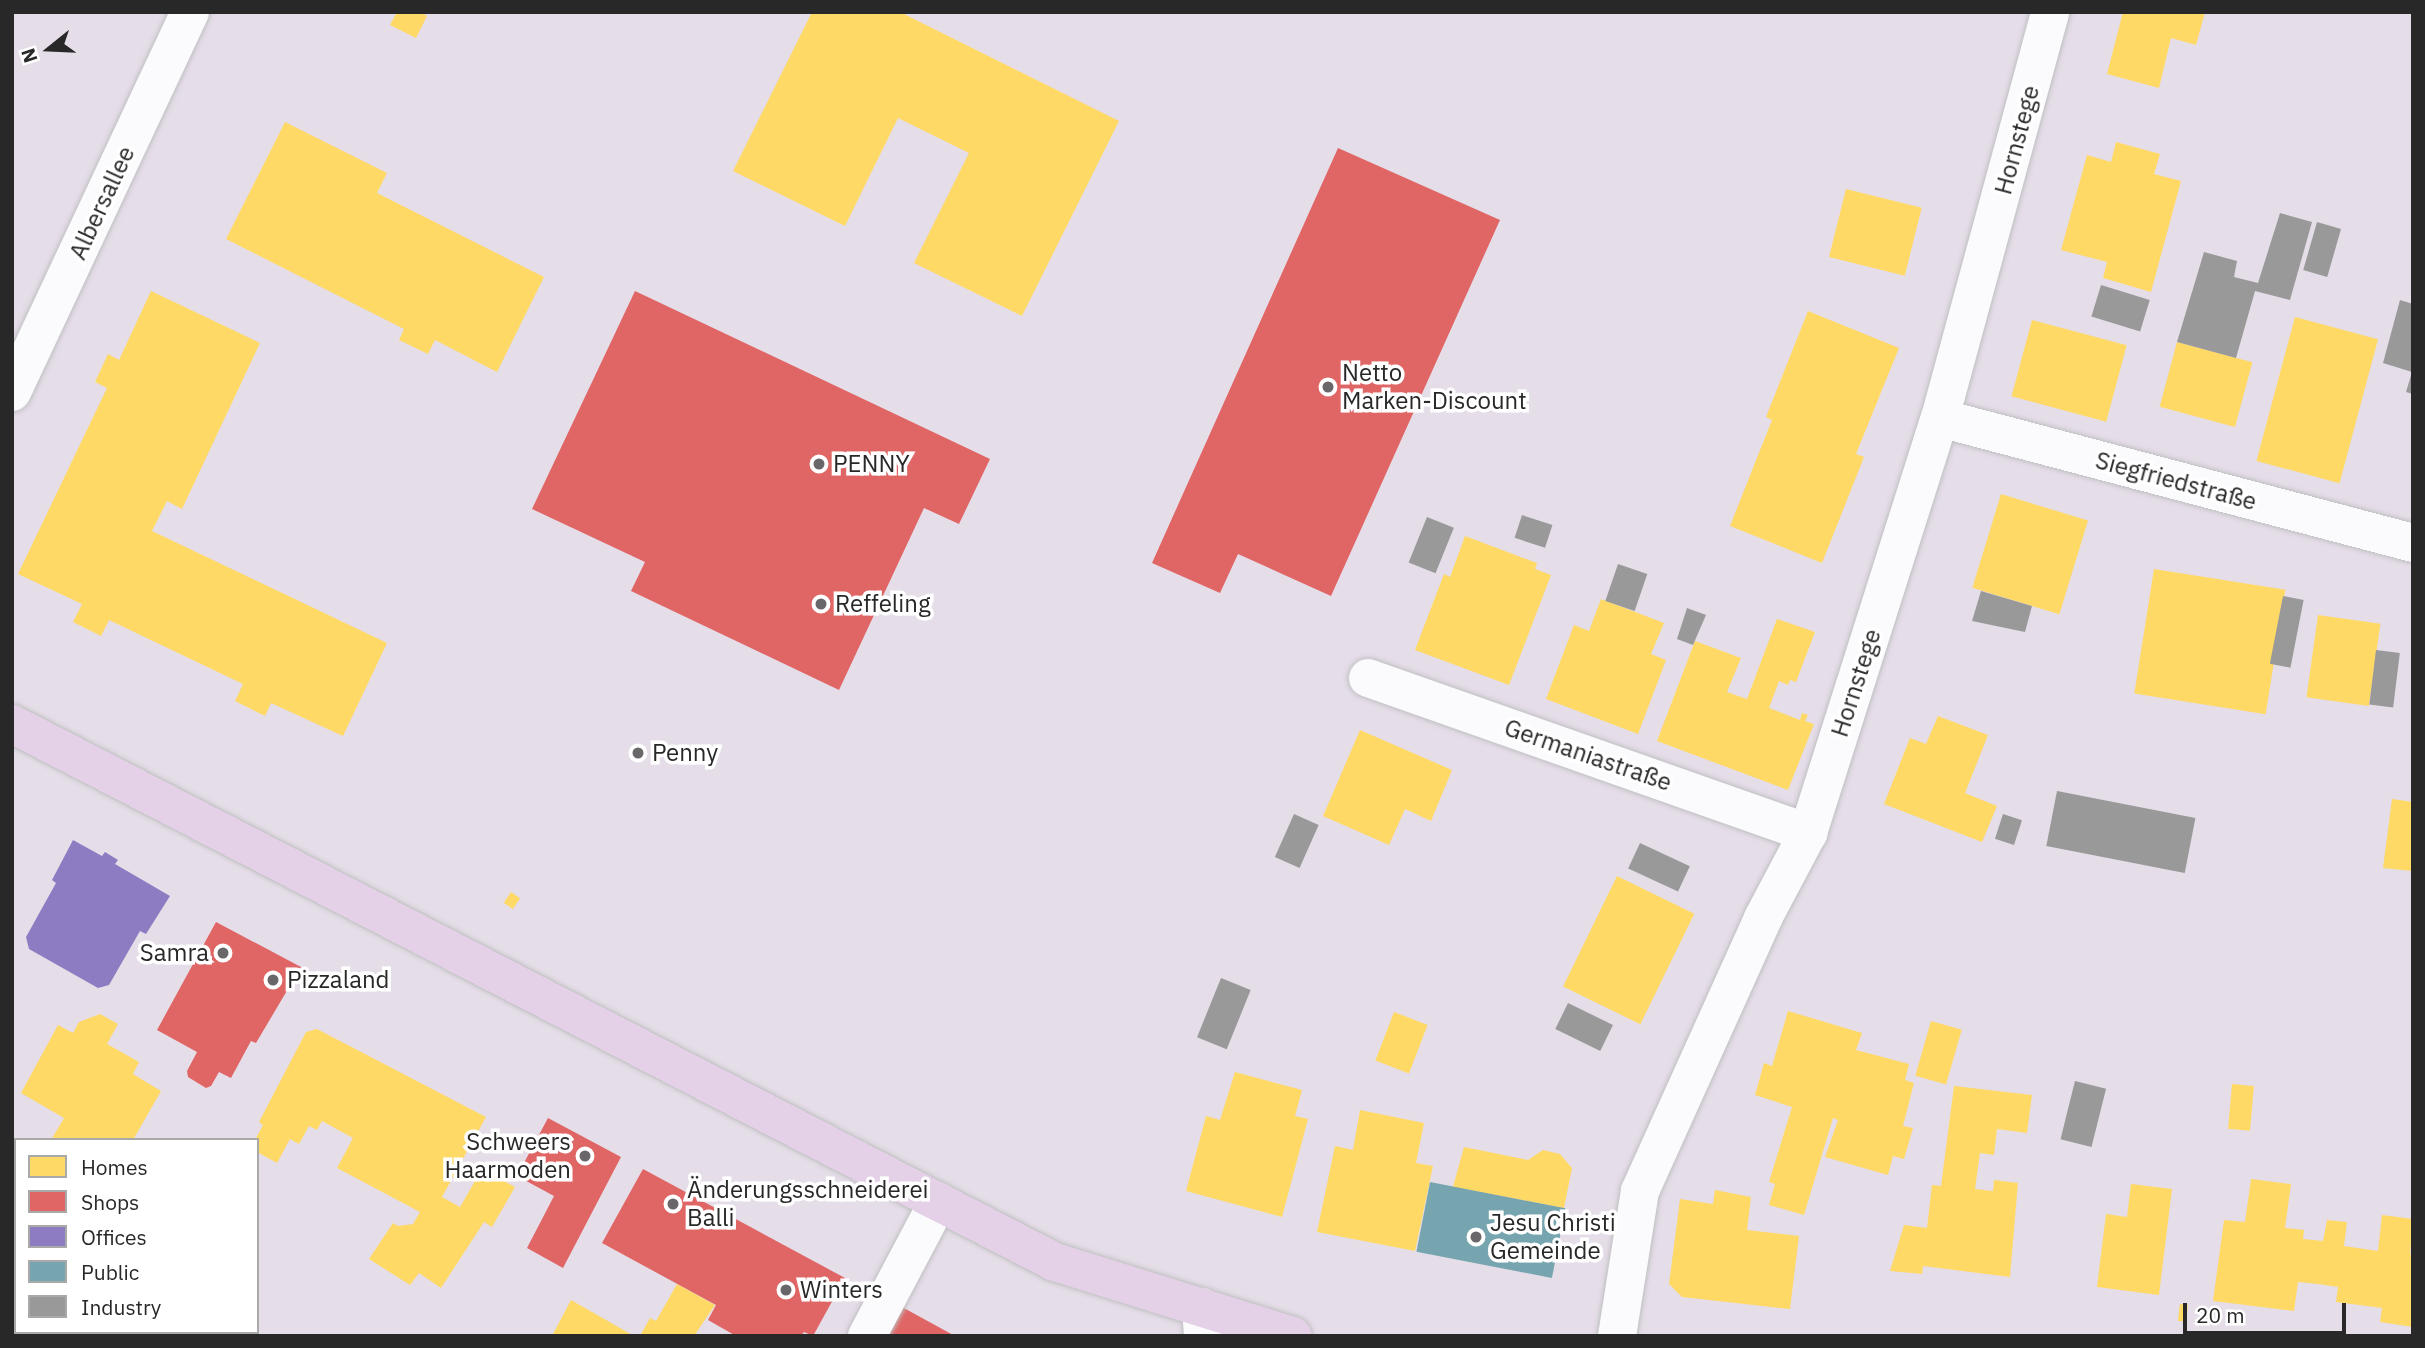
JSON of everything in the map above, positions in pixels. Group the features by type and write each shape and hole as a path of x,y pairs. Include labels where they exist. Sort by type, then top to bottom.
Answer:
{"main road":[{"path":"12,724 1055,1262 1202,1322 1293,1336"}],"street":[{"name":"Albersallee","path":"12,392 190,12"},
{"name":"Hornstege","path":"1616,1336 1640,1191 1763,918 1808,833 1940,418 2050,12"},
{"name":"Siegfriedstraße","path":"1940,418 2413,543"},
{"name":"Germaniastraße","path":"1368,678 1808,833"},
{"path":"867,1336 938,1202"}],"building: Homes":[{"path":"397,12 420,12 427,16 416,38 390,25"},
{"path":"812,12 900,12 1119,121 1022,316 914,263 969,153 898,118 845,226 733,171"},
{"path":"2123,12 2205,12 2196,45 2171,38 2159,88 2107,74"},
{"path":"285,122 387,173 377,193 544,277 497,372 435,340 428,354 399,340 404,329 226,239"},
{"path":"2116,142 2160,154 2154,174 2181,181 2151,292 2103,278 2107,262 2061,250 2087,155 2111,162"},
{"path":"1846,189 1922,208 1905,276 1829,257"},
{"path":"151,291 260,343 182,509 167,501 152,531 387,643 343,736 271,703 265,716 235,701 243,684 109,620 101,636 73,622 82,604 18,574 107,388 95,382 108,354 119,360"},
{"path":"1808,311 1899,348 1856,454 1864,457 1822,563 1730,526 1772,420 1766,417"},
{"path":"2295,317 2378,339 2340,483 2256,461"},
{"path":"2032,320 2127,345 2106,422 2012,396"},
{"path":"2177,342 2252,362 2235,427 2160,407"},
{"path":"2001,494 2088,521 2059,614 1972,588"},
{"path":"1465,536 1537,563 1535,569 1551,575 1509,685 1415,650 1444,574 1450,577"},
{"path":"2154,569 2285,590 2266,714 2134,693"},
{"path":"1601,599 1664,623 1651,654 1666,660 1638,734 1546,699 1574,625 1589,631"},
{"path":"2318,615 2380,624 2369,706 2306,697"},
{"path":"1777,619 1815,632 1796,682 1790,680 1788,685 1779,681 1769,708 1800,720 1802,713 1808,715 1805,721 1814,724 1788,790 1657,741 1695,641 1741,658 1727,692 1747,699"},
{"path":"1938,716 1988,735 1965,793 1997,806 1982,842 1884,804 1910,738 1926,744"},
{"path":"1360,730 1452,770 1431,821 1405,809 1389,845 1323,816"},
{"path":"2392,799 2413,802 2413,871 2383,868"},
{"path":"1617,876 1694,914 1640,1024 1563,987"},
{"path":"511,892 520,898 513,909 504,903"},
{"path":"1788,1011 1862,1033 1856,1050 1909,1064 1905,1080 1914,1083 1903,1126 1913,1128 1904,1159 1893,1156 1888,1175 1825,1157 1838,1120 1833,1118 1804,1215 1769,1205 1775,1184 1769,1182 1792,1107 1755,1095 1764,1063 1772,1066"},
{"path":"1394,1012 1428,1025 1409,1073 1375,1061"},
{"path":"100,1014 118,1024 107,1044 139,1062 133,1074 161,1091 134,1138 52,1138 64,1118 21,1093 58,1025 73,1033 79,1022"},
{"path":"1931,1021 1962,1030 1946,1085 1915,1076"},
{"path":"317,1029 486,1117 442,1197 460,1207 482,1169 515,1187 492,1227 484,1222 441,1288 419,1273 410,1285 369,1259 393,1223 398,1226 413,1224 420,1212 337,1168 353,1138 322,1121 317,1130 309,1126 299,1144 290,1139 277,1163 259,1153 259,1138 256,1138 263,1125 259,1122 306,1032"},
{"path":"1235,1072 1302,1090 1295,1116 1308,1119 1282,1217 1186,1191 1206,1116 1220,1120"},
{"path":"2232,1084 2254,1086 2250,1131 2228,1129"},
{"path":"1954,1086 2032,1095 2027,1133 1997,1129 1994,1155 1980,1153 1975,1189 1993,1191 1994,1180 2018,1183 2010,1277 1923,1266 1922,1274 1890,1271 1904,1225 1927,1228 1932,1185 1941,1186"},
{"path":"1360,1110 1424,1123 1416,1163 1433,1166 1415,1251 1317,1232 1335,1146 1353,1150"},
{"path":"1464,1147 1528,1160 1543,1150 1560,1154 1572,1168 1564,1208 1453,1187"},
{"path":"2251,1179 2291,1184 2285,1228 2304,1230 2303,1239 2323,1241 2327,1220 2347,1222 2344,1246 2378,1251 2382,1215 2413,1219 2410,1254 2413,1254 2413,1327 2380,1322 2382,1308 2336,1302 2338,1287 2318,1284 2298,1282 2294,1311 2213,1301 2224,1220 2245,1222"},
{"path":"2131,1184 2172,1189 2159,1295 2097,1287 2106,1214 2127,1217"},
{"path":"1715,1190 1751,1197 1747,1230 1799,1236 1790,1309 1682,1297 1669,1284 1680,1199 1713,1204"},
{"path":"677,1284 715,1305 694,1336 640,1336 650,1318 656,1321"},
{"path":"571,1300 634,1336 552,1336"},
{"path":"2180,1304 2188,1305 2186,1322 2178,1321"}],"building: Shops":[{"name":"Netto Marken-Discount","path":"1338,148 1500,220 1331,596 1238,554 1220,593 1152,563"},
{"path":"635,291 990,459 959,524 924,508 839,690 631,591 645,562 532,509"},
{"path":"216,922 301,967 256,1043 251,1041 231,1078 219,1072 211,1086 206,1088 188,1077 187,1071 197,1052 157,1030"},
{"path":"548,1118 621,1157 563,1268 527,1248 554,1196 517,1176"},
{"path":"643,1169 845,1278 813,1336 804,1332 801,1336 736,1336 708,1320 716,1305 602,1243"},
{"path":"902,1307 955,1336 886,1336"}],"building: Offices":[{"path":"73,840 102,856 105,852 118,860 115,864 170,896 146,934 140,931 109,985 98,988 29,949 26,937 56,883 52,880"}],"building: Public":[{"path":"1430,1182 1565,1208 1552,1278 1416,1252"}],"building: Industry":[{"path":"2280,213 2312,222 2290,300 2255,291 2236,358 2177,342 2204,252 2237,261 2234,277 2258,283"},
{"path":"2317,222 2341,229 2327,277 2303,270"},
{"path":"2101,285 2150,300 2140,331 2091,317"},
{"path":"2400,300 2413,304 2413,394 2406,392 2412,372 2383,363"},
{"path":"1522,515 1552,525 1545,548 1515,538"},
{"path":"1427,517 1454,528 1436,573 1409,562"},
{"path":"1618,564 1647,574 1635,611 1605,601"},
{"path":"1981,591 2032,606 2025,632 1972,621"},
{"path":"2283,596 2304,600 2290,668 2270,664"},
{"path":"1687,608 1706,615 1693,645 1677,639"},
{"path":"2376,650 2400,653 2393,708 2369,705"},
{"path":"2057,791 2195,818 2185,873 2046,846"},
{"path":"1294,814 1319,825 1300,868 1275,857"},
{"path":"2003,814 2022,820 2014,845 1995,839"},
{"path":"1640,843 1690,866 1678,892 1628,868"},
{"path":"1221,978 1251,990 1227,1049 1197,1037"},
{"path":"1568,1003 1613,1025 1600,1051 1555,1029"},
{"path":"2075,1081 2106,1089 2092,1147 2060,1139"}],"place":[{"name":"Netto Marken-Discount","path":"1328,387"},
{"name":"PENNY","path":"819,464"},
{"name":"Reffeling","path":"821,604"},
{"name":"Penny","path":"638,753"},
{"name":"Samra","path":"223,953"},
{"name":"Pizzaland","path":"273,980"},
{"name":"Schweers Haarmoden","path":"585,1156"},
{"name":"Änderungsschneiderei Balli","path":"673,1204"},
{"name":"Jesu Christi Gemeinde","path":"1476,1237"},
{"name":"Winters","path":"786,1290"}]}
